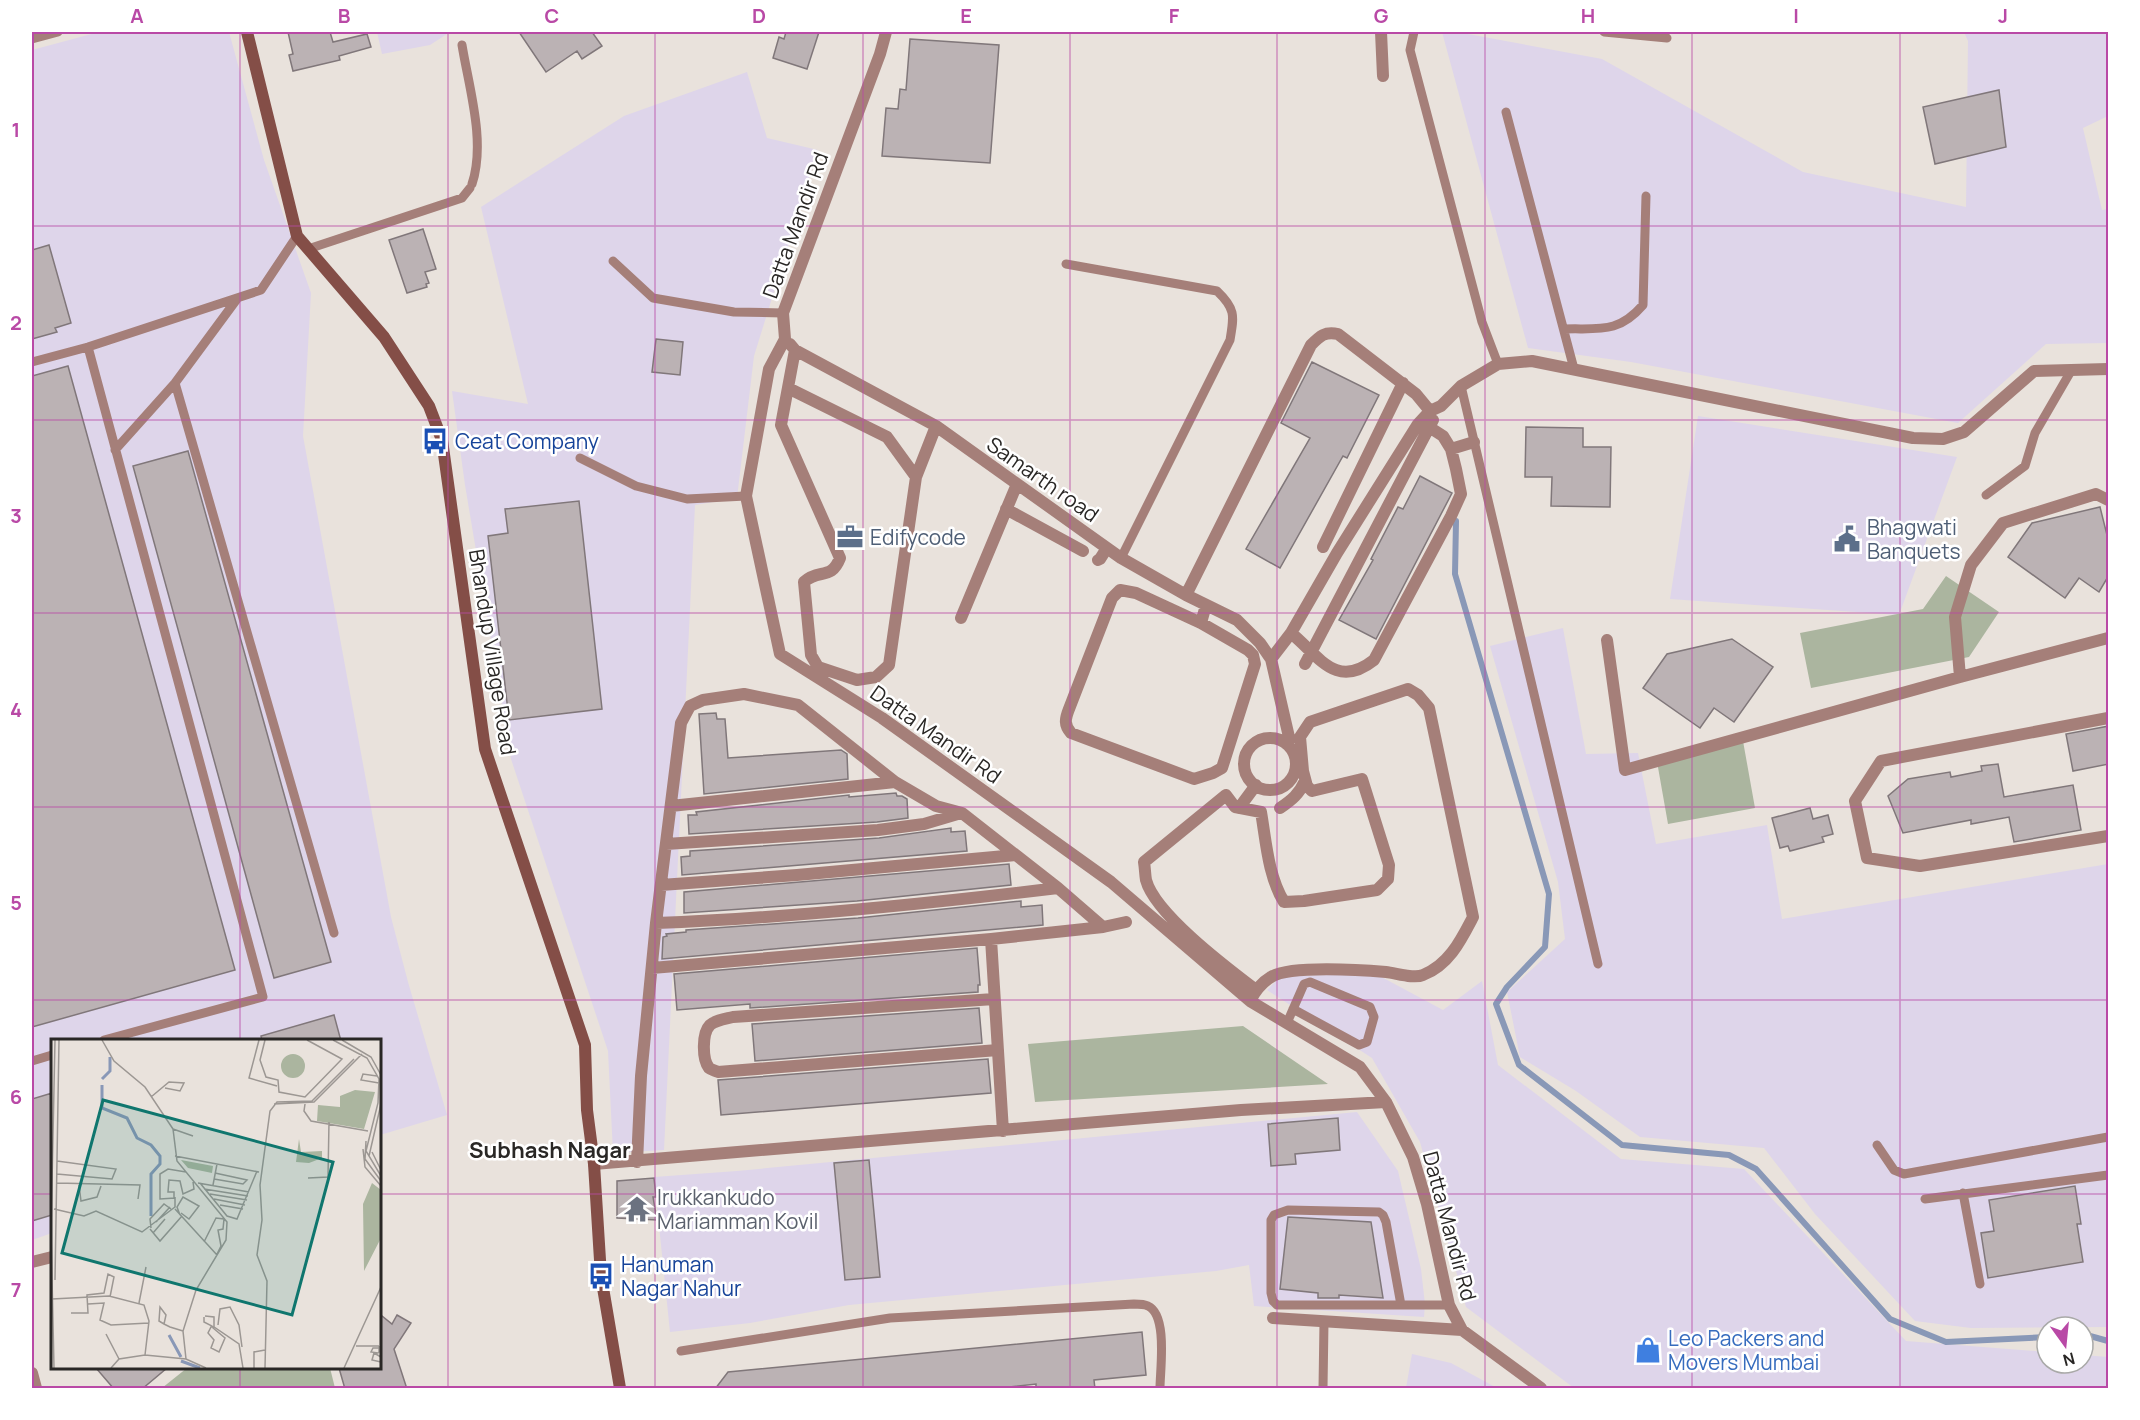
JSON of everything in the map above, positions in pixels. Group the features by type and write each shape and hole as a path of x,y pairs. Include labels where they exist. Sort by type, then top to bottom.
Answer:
{"street":[{"name":"Bhandup Village Road","path":"247,32 297,236 384,337 429,406 442,440 485,749 585,1045 586,1110 594,1164 601,1276 620,1389"},
{"name":"Datta Mandir Rd","path":"886,32 880,54 783,312 785,339 769,369 746,496 780,654 882,718 1111,882 1287,1023 1360,1067 1386,1102 1413,1157 1427,1204 1449,1305 1462,1330"},
{"path":"1381,32 1383,76"},
{"path":"1185,595 1311,345 1320,335 1329,332 1338,334 1436,409"},
{"name":"Samarth road","path":"785,339 795,350 936,426 1121,558 1185,595 1237,620 1260,643 1271,659"},
{"path":"795,350 781,425 840,558 837,567 828,573 812,575 804,582 811,655 818,667 857,680 876,677 889,665 916,477 936,426"},
{"path":"1293,740 1296,768 1288,783 1272,790 1256,785 1249,779 1244,764 1250,747 1256,741 1273,738 1293,740 1310,722 1408,689 1418,695 1429,708 1473,917 1448,959 1421,976 1376,971 1295,970 1272,976 1249,992 1163,911 1146,882 1144,862 1226,795 1234,807 1261,812 1274,878 1284,902 1377,890 1388,879 1389,865 1362,779 1312,791 1305,781 1293,740 1271,659 1291,633 1337,553 1418,424 1461,386 1498,363 1532,361 1913,438 1943,439 1964,432 2034,371 2109,369"},
{"path":"1323,547 1403,383"},
{"path":"788,388 886,437 916,477"},
{"path":"1305,664 1429,427 1436,409"},
{"path":"1291,633 1331,670 1350,673 1362,669 1374,660 1461,494 1451,449 1443,436 1429,427"},
{"path":"1451,449 1474,442"},
{"path":"961,618 1017,484"},
{"path":"1960,677 1955,617 1971,565 2003,524 2096,494 2109,500"},
{"path":"1006,509 1089,556 1100,560 1107,548"},
{"path":"1089,556 1096,540"},
{"path":"1337,553 1357,564"},
{"path":"1120,590 1136,593 1201,623 1248,650 1253,655 1255,664 1222,768 1213,774 1194,778 1071,733 1066,728 1065,720 1112,598 1120,590"},
{"path":"1201,623 1206,605"},
{"path":"1606,640 1625,770 2109,638"},
{"path":"637,1162 640,1076 681,723 690,706 703,699 744,694 798,705 895,782 936,806 962,813 1058,888 1103,927"},
{"path":"2109,718 1881,761 1856,801 1867,858 1920,866 2109,836"},
{"path":"1280,808 1300,792 1305,781"},
{"path":"671,806 895,782"},
{"path":"1239,808 1256,785"},
{"path":"666,844 878,830 924,824 962,813"},
{"path":"661,885 1016,855"},
{"path":"656,923 721,921 942,902 1058,888"},
{"path":"652,968 991,939 1103,927 1126,922"},
{"path":"991,939 1003,1131"},
{"path":"994,999 733,1017 719,1020 709,1026 704,1035 705,1052 710,1068 718,1072 998,1050"},
{"path":"594,1164 1241,1110 1386,1102"},
{"path":"32,1263 51,1257"},
{"path":"1273,1318 1462,1330 1541,1389"},
{"path":"32,1373 36,1389"}],"lane":[{"path":"32,39 58,32"},
{"path":"1414,32 1410,50 1482,322 1498,363"},
{"path":"1604,32 1667,38"},
{"path":"308,249 462,198 471,186 476,171 478,144 462,45"},
{"path":"1506,112 1574,369"},
{"path":"1564,329 1616,327 1633,317 1643,304 1646,196"},
{"path":"32,362 88,347 261,290 297,236"},
{"path":"613,261 653,298 734,312 783,312"},
{"path":"1066,264 1217,291 1229,302 1234,314 1230,340 1121,558"},
{"path":"115,450 175,383 237,299"},
{"path":"88,347 263,997 111,1039"},
{"path":"1986,495 2025,466 2036,433 2071,371"},
{"path":"175,383 334,933"},
{"path":"1461,386 1598,964"},
{"path":"580,458 636,486 687,499 746,496"},
{"path":"1287,1023 1293,1009 1304,984 1310,982 1370,1007 1374,1017 1367,1042 1359,1045 1293,1009"},
{"path":"32,1060 51,1055"},
{"path":"1877,1145 1894,1170 1904,1174 2109,1137"},
{"path":"1925,1199 2109,1175"},
{"path":"1963,1193 1980,1284"},
{"path":"1401,1305 1386,1222 1379,1212 1287,1210 1274,1215 1271,1220 1271,1293 1277,1305 1401,1305 1449,1305"},
{"path":"681,1351 890,1318 1134,1304 1149,1306 1157,1314 1161,1332 1160,1389"},
{"path":"1323,1389 1324,1322"}],"shaded area":[{"path":"99,32 229,32 264,160 311,293 303,436 391,917 447,1115 381,1135 381,1039 51,1039 51,1233 32,1240 32,50"},
{"path":"377,32 450,32 430,45 382,54"},
{"path":"1442,32 1457,32 1602,59 1803,172 1966,207 1968,41 1964,32 2108,32 2108,116 2083,128 2102,210 2108,209 2108,343 2046,344 1958,423 1631,362 1528,348"},
{"path":"747,72 767,138 818,150 754,356 737,498 695,505 664,1150 613,1153 608,1051 511,759 465,485 452,391 528,404 481,207 624,116"},
{"path":"1698,416 1957,457 1899,615 1670,599"},
{"path":"1563,628 1586,754 1638,753 1656,844 1767,825 1782,919 2108,864 2108,1327 2095,1327 2095,1315 2035,1315 2035,1328 1971,1328 1915,1321 1815,1214 1764,1148 1640,1137 1576,1091 1520,1057 1507,992 1565,939 1558,882 1490,646"},
{"path":"1376,974 1443,1010 1482,981 1498,1065 1621,1159 1744,1169 1906,1341 2035,1351 2035,1375 2095,1375 2095,1356 2108,1357 2108,1388 1574,1388 1466,1307 1420,1142 1372,1058 1267,990 1281,976"},
{"path":"1357,1112 1398,1171 1421,1269 1425,1304 1424,1317 1254,1306 1249,1265 1216,1271 849,1305 750,1323 670,1332 654,1177"},
{"path":"1412,1354 1451,1363 1497,1388 1406,1388"}],"green space":[{"path":"1946,576 1999,612 1969,657 1811,688 1800,633 1923,609"},
{"path":"1743,741 1755,808 1668,824 1656,756"},
{"path":"1243,1026 1328,1084 1035,1102 1028,1044"},
{"path":"186,1369 330,1369 335,1388 162,1388"}],"building":[{"path":"288,32 330,32 333,42 367,34 371,47 339,56 340,60 293,71 289,55 293,54"},
{"path":"519,32 592,32 602,46 582,59 577,51 546,72"},
{"path":"786,32 819,32 807,69 773,58 779,37 784,39"},
{"path":"910,39 999,45 990,163 882,156 886,108 898,109 900,89 906,90"},
{"path":"1999,90 2006,147 1935,164 1923,107"},
{"path":"423,229 436,269 425,272 429,283 426,284 427,287 407,293 389,240"},
{"path":"49,245 71,323 55,328 57,332 32,339 32,250"},
{"path":"656,339 683,342 680,375 652,372"},
{"path":"1312,362 1379,395 1347,458 1343,456 1280,568 1246,549 1310,438 1281,423"},
{"path":"68,366 235,970 32,1027 32,376"},
{"path":"1526,427 1583,428 1583,447 1611,447 1610,507 1551,506 1552,477 1525,477"},
{"path":"188,451 331,962 274,978 133,466"},
{"path":"1420,476 1452,493 1376,639 1339,620 1373,560 1371,559 1398,507 1403,509"},
{"path":"579,501 602,709 509,720 488,536 508,533 505,509"},
{"path":"2100,507 2109,543 2109,575 2099,592 2079,578 2065,598 2008,557 2032,523"},
{"path":"1732,639 1773,667 1734,722 1714,708 1700,728 1643,688 1667,654"},
{"path":"716,713 717,719 725,719 728,758 841,750 847,754 848,779 704,794 699,714"},
{"path":"2109,726 2109,764 2073,771 2066,734"},
{"path":"1998,764 2004,797 2073,785 2081,830 2014,842 2009,817 1971,824 1971,820 1903,833 1888,796 1908,779 1950,772 1951,777 1982,771 1981,766"},
{"path":"896,793 897,796 907,799 908,818 689,834 688,815 697,815 696,812 849,795 849,797"},
{"path":"1810,808 1813,819 1828,815 1833,834 1822,837 1824,842 1790,851 1788,846 1780,848 1772,818"},
{"path":"951,828 951,832 965,831 967,851 682,875 681,857 690,856 690,851 879,838"},
{"path":"1009,864 1011,885 857,901 684,913 684,892"},
{"path":"1021,901 1021,907 1042,905 1043,925 662,959 663,937 667,936 666,934 686,932 686,930 858,918"},
{"path":"977,948 980,985 978,985 978,992 750,1008 750,1004 677,1010 674,974"},
{"path":"979,1008 982,1043 755,1061 752,1024"},
{"path":"334,1015 340,1039 262,1039 261,1036"},
{"path":"988,1059 991,1093 721,1115 718,1080"},
{"path":"51,1093 51,1215 32,1221 32,1099"},
{"path":"1338,1118 1340,1150 1295,1154 1296,1164 1271,1166 1268,1124"},
{"path":"869,1160 880,1277 845,1280 834,1163"},
{"path":"654,1178 656,1197 653,1197 657,1220 617,1218 617,1181"},
{"path":"2075,1186 2081,1224 2077,1224 2083,1262 1988,1278 1981,1233 1994,1231 1989,1200"},
{"path":"1288,1217 1371,1222 1383,1298 1339,1295 1339,1298 1318,1298 1318,1293 1280,1289"},
{"path":"397,1315 411,1323 394,1349 407,1389 345,1389 339,1369 381,1369 381,1316 392,1324"},
{"path":"1142,1332 1146,1375 1094,1380 1095,1389 1036,1389 1036,1384 992,1389 715,1389 728,1372"},
{"path":"97,1369 166,1369 142,1389 114,1389"}],"waterway":[{"path":"1456,521 1455,574 1549,894 1545,947 1507,987 1496,1004 1519,1065 1622,1145 1729,1155 1756,1169 1890,1319 1946,1342 2035,1338"},
{"path":"2095,1337 2108,1341"}],"place":[{"name":"Ceat Company","path":"435,441"},
{"name":"Edifycode","path":"850,537"},
{"name":"Bhagwati Banquets","path":"1847,539"},
{"name":"Irukkankudo Mariamman Kovil","path":"637,1209"},
{"name":"Hanuman Nagar Nahur","path":"601,1276"},
{"name":"Leo Packers and Movers Mumbai","path":"1648,1350"}],"district":[{"name":"Subhash Nagar","path":"550,1150"}]}
